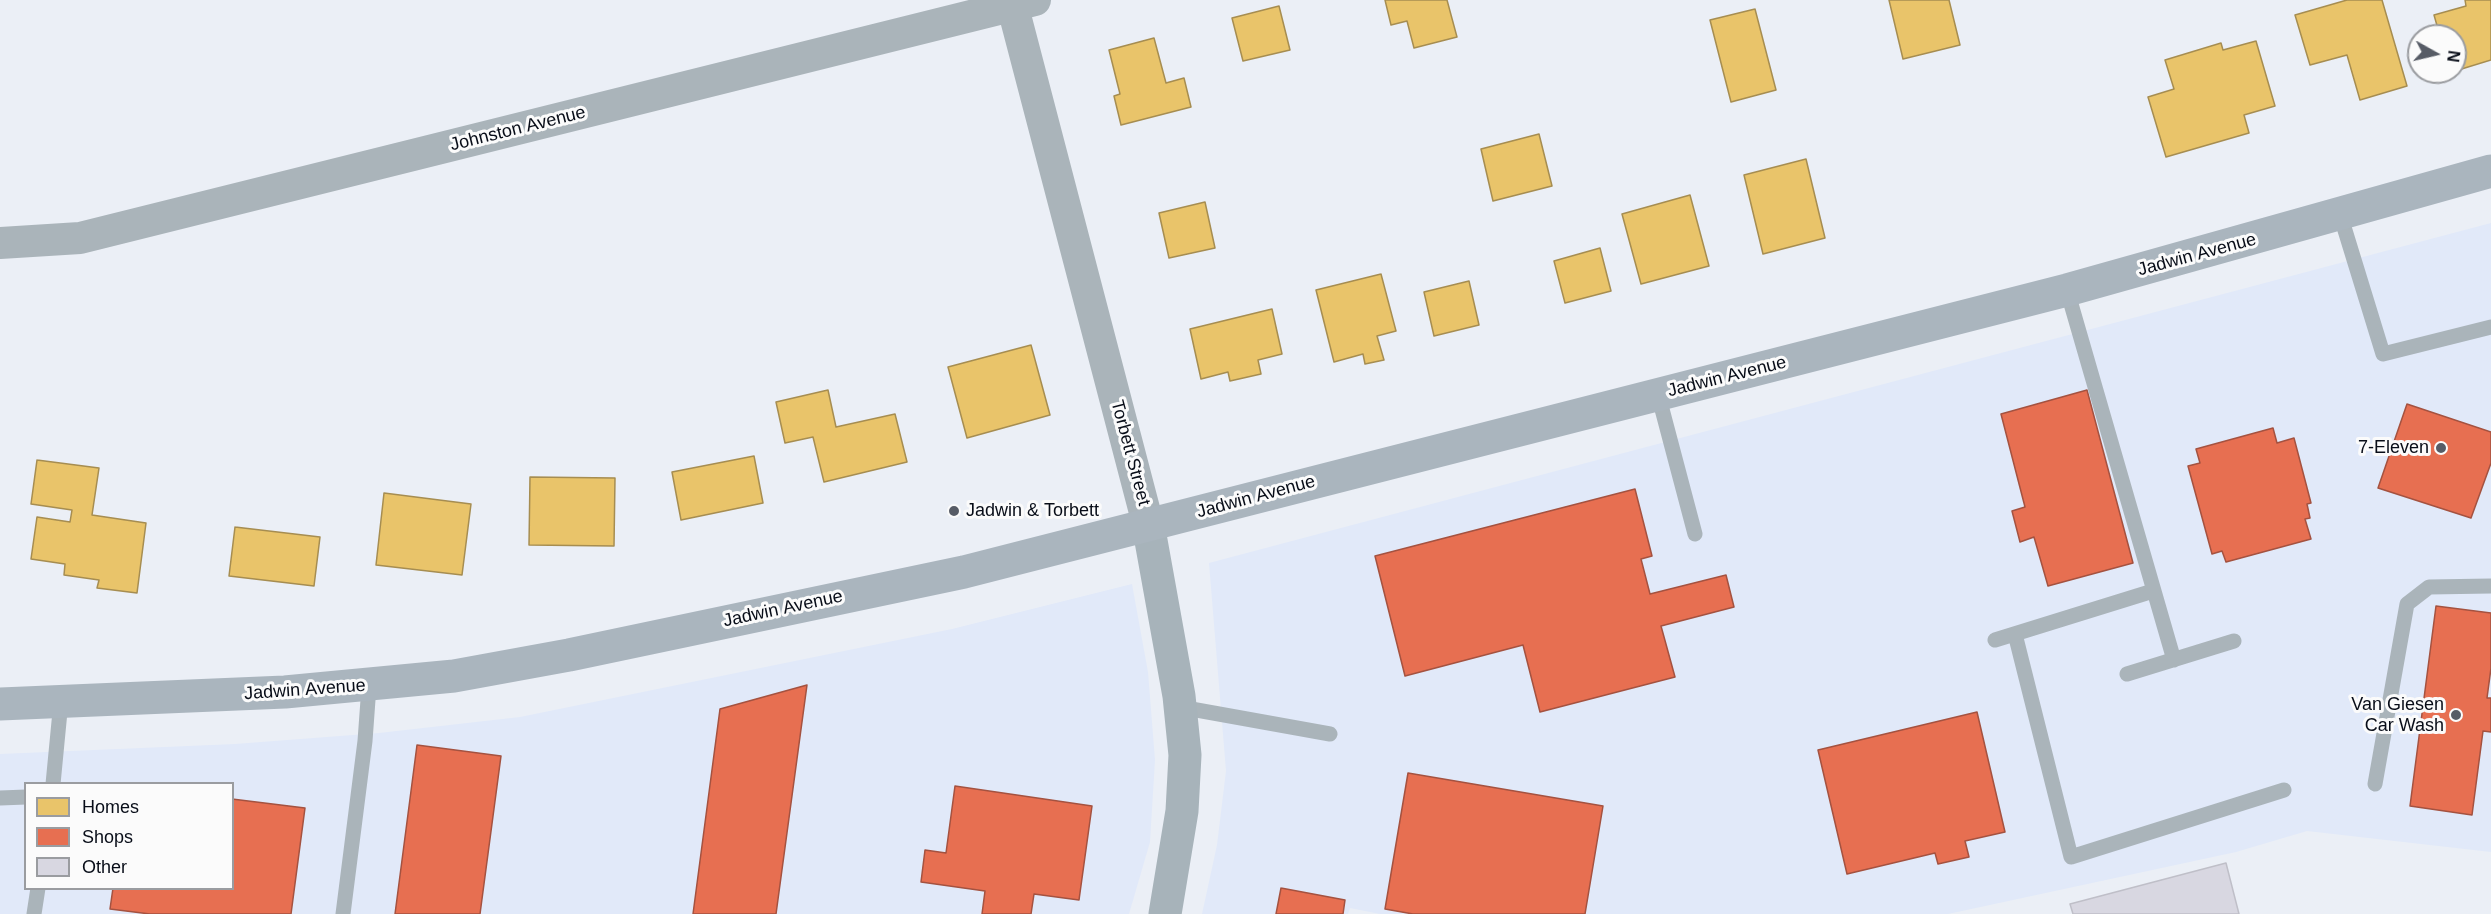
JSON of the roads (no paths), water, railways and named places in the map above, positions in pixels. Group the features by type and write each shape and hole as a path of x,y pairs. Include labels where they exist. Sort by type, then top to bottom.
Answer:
{"main road":[{"name":"Jadwin Avenue","path":"0,704 285,692 369,686 454,676 964,572 2067,290 2491,171"}],"street":[{"name":"Johnston Avenue","path":"0,243 80,238 1019,2"},
{"name":"Torbett Street","path":"1019,2 1148,524 1180,707 1185,754 1182,811 1165,914"}],"lane":[{"path":"2340,214 2383,354 2491,327"},
{"path":"2067,290 2174,660"},
{"path":"1658,394 1695,534"},
{"path":"2375,784 2407,604 2429,586 2491,586"},
{"path":"1995,640 2153,591"},
{"path":"2015,634 2071,857 2283,790"},
{"path":"2127,674 2234,641"},
{"path":"343,914 365,741 369,686"},
{"path":"53,782 61,701"},
{"path":"1180,707 1330,734"},
{"path":"0,798 24,797"},
{"path":"34,914 38,890"}],"place":[{"name":"7-Eleven","path":"2441,448"},
{"name":"Jadwin & Torbett","path":"954,511"},
{"name":"Van Giesen Car Wash","path":"2456,715"}]}
